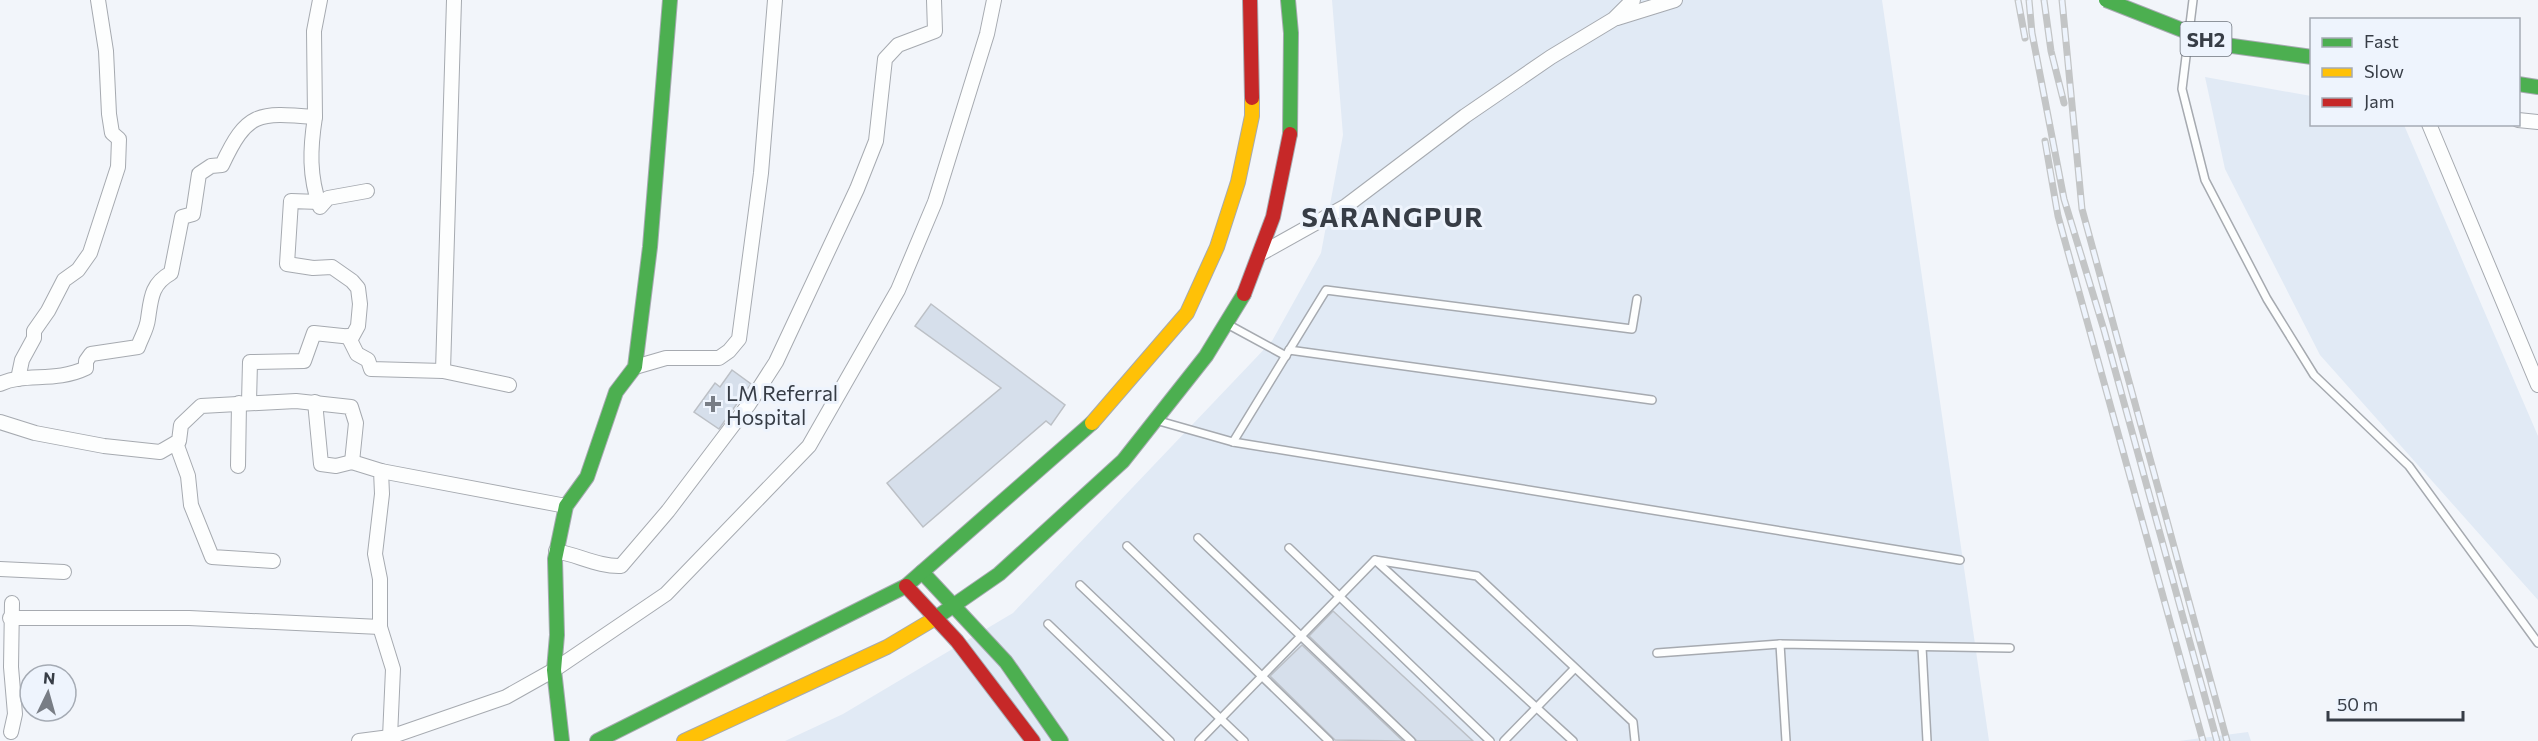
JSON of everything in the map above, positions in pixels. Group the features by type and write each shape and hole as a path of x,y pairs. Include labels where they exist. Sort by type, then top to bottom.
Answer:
{"main road":[{"path":"562,741 554,670 557,635 556,551 566,506 587,477 616,392 635,367 650,247 670,0"},
{"path":"597,741 906,586 1083,433 1187,313 1224,225 1238,182 1252,116 1253,60 1250,0"},
{"path":"684,741 887,647 955,607 999,574 1116,467 1155,420 1206,356 1227,324 1247,289 1273,217 1290,138 1291,33 1288,0"},
{"name":"SH2","path":"2106,0 2218,44 2310,57"},
{"path":"2520,84 2538,87"},
{"path":"922,572 1006,662 1061,741"},
{"path":"906,586 938,617 987,677 1033,741"}],"street":[{"path":"18,379 22,360 34,338 34,331 48,311 64,280 78,270 90,253 117,167 120,138 112,133 106,51 98,0"},
{"path":"320,0 314,30 315,117 310,144 311,169 320,207 328,198 367,191"},
{"path":"443,371 454,0"},
{"path":"635,367 666,358 719,358 729,351 739,339 761,173 775,0"},
{"path":"556,551 581,556 608,566 621,566 669,511 749,404 776,362 876,141 885,59 898,45 935,30 934,0"},
{"path":"359,741 390,737 506,697 554,670 666,594 808,446 898,290 934,202 987,34 994,0"},
{"path":"1614,19 1633,0"},
{"path":"1260,254 1347,206 1465,117 1551,57 1614,19 1675,0"},
{"path":"0,384 11,379 61,378 86,368 86,361 91,354 138,347 148,322 150,297 162,278 171,273 182,217 194,214 199,174 211,166 222,165 240,130 249,121 288,115 315,117"},
{"path":"2520,120 2538,122"},
{"path":"2430,126 2538,385"},
{"path":"238,466 250,362 304,361 314,333 352,337 358,326 360,304 358,288 332,267 312,268 287,264 291,201 319,202"},
{"path":"348,336 357,354 368,360 371,369 443,371 509,385"},
{"path":"315,402 321,464 336,466 352,462 381,471 566,506"},
{"path":"0,422 35,433 104,446 160,452 179,441 181,425 201,406 315,402 351,407 356,423 352,462"},
{"path":"176,443 188,476 191,505 212,557 273,561"},
{"path":"381,471 382,494 375,554 380,579 380,627 393,669 390,737"},
{"path":"0,569 64,572"},
{"path":"11,732 15,714 15,692 11,667 12,603"},
{"path":"10,618 189,618 380,627"}],"lane":[{"path":"2193,0 2182,89 2205,180 2267,299 2314,375 2409,466 2538,644"},
{"path":"1233,442 1326,290 1632,329 1636,298"},
{"path":"1227,324 1288,353 1652,400"},
{"path":"1155,420 1233,442 1960,560"},
{"path":"1198,538 1411,741"},
{"path":"1127,546 1329,741"},
{"path":"1289,548 1341,595 1490,741"},
{"path":"1199,741 1375,560"},
{"path":"1375,560 1477,576 1633,722 1635,741"},
{"path":"1375,560 1573,741"},
{"path":"1080,585 1244,741"},
{"path":"1048,624 1170,741"},
{"path":"1780,644 1786,741"},
{"path":"1658,653 1780,644 2010,648"},
{"path":"1922,646 1927,741"},
{"path":"1504,741 1574,669"}],"shaded area":[{"path":"1332,0 1882,0 1989,741 785,741 843,714 1013,613 1272,341 1321,253 1343,135"},
{"path":"2205,77 2310,96 2310,126 2404,126 2538,436 2538,600 2320,355 2225,169"},
{"path":"2248,732 2251,741 2179,741"}],"building":[{"path":"931,304 1065,405 1051,425 1046,421 923,527 887,483 1001,388 915,326"},
{"path":"732,370 751,384 719,429 694,412 715,383 720,387"},
{"path":"1333,611 1473,741 1417,741 1309,636"},
{"path":"1302,645 1403,741 1335,740 1270,676"}],"railway":[{"path":"2018,0 2025,38"},
{"path":"2029,0 2032,33 2064,199 2104,330 2217,741"},
{"path":"2044,0 2051,51 2064,103"},
{"path":"2062,0 2082,209 2227,741"},
{"path":"2045,141 2058,216 2203,741"}],"traffic: fast":[{"path":"562,741 554,670 557,635 555,559 566,506 587,477 616,392 635,367 650,247 670,0"},
{"path":"1288,0 1291,33 1290,134"},
{"path":"2106,0 2218,44 2310,57"},
{"path":"2520,84 2538,87"},
{"path":"934,619 999,574 1123,461 1206,356 1244,294"},
{"path":"597,741 906,586 1092,423"},
{"path":"922,572 1006,662 1061,741"}],"traffic: slow":[{"path":"1092,423 1187,313 1217,247 1238,182 1252,116 1252,98"},
{"path":"684,741 887,647 934,619"}],"traffic: jam":[{"path":"1250,0 1252,98"},
{"path":"1244,294 1273,217 1290,134"},
{"path":"906,586 957,641 1033,741"}],"place":[{"name":"LM Referral Hospital","path":"713,404"}],"district":[{"name":"SARANGPUR","path":"1393,216"}]}
